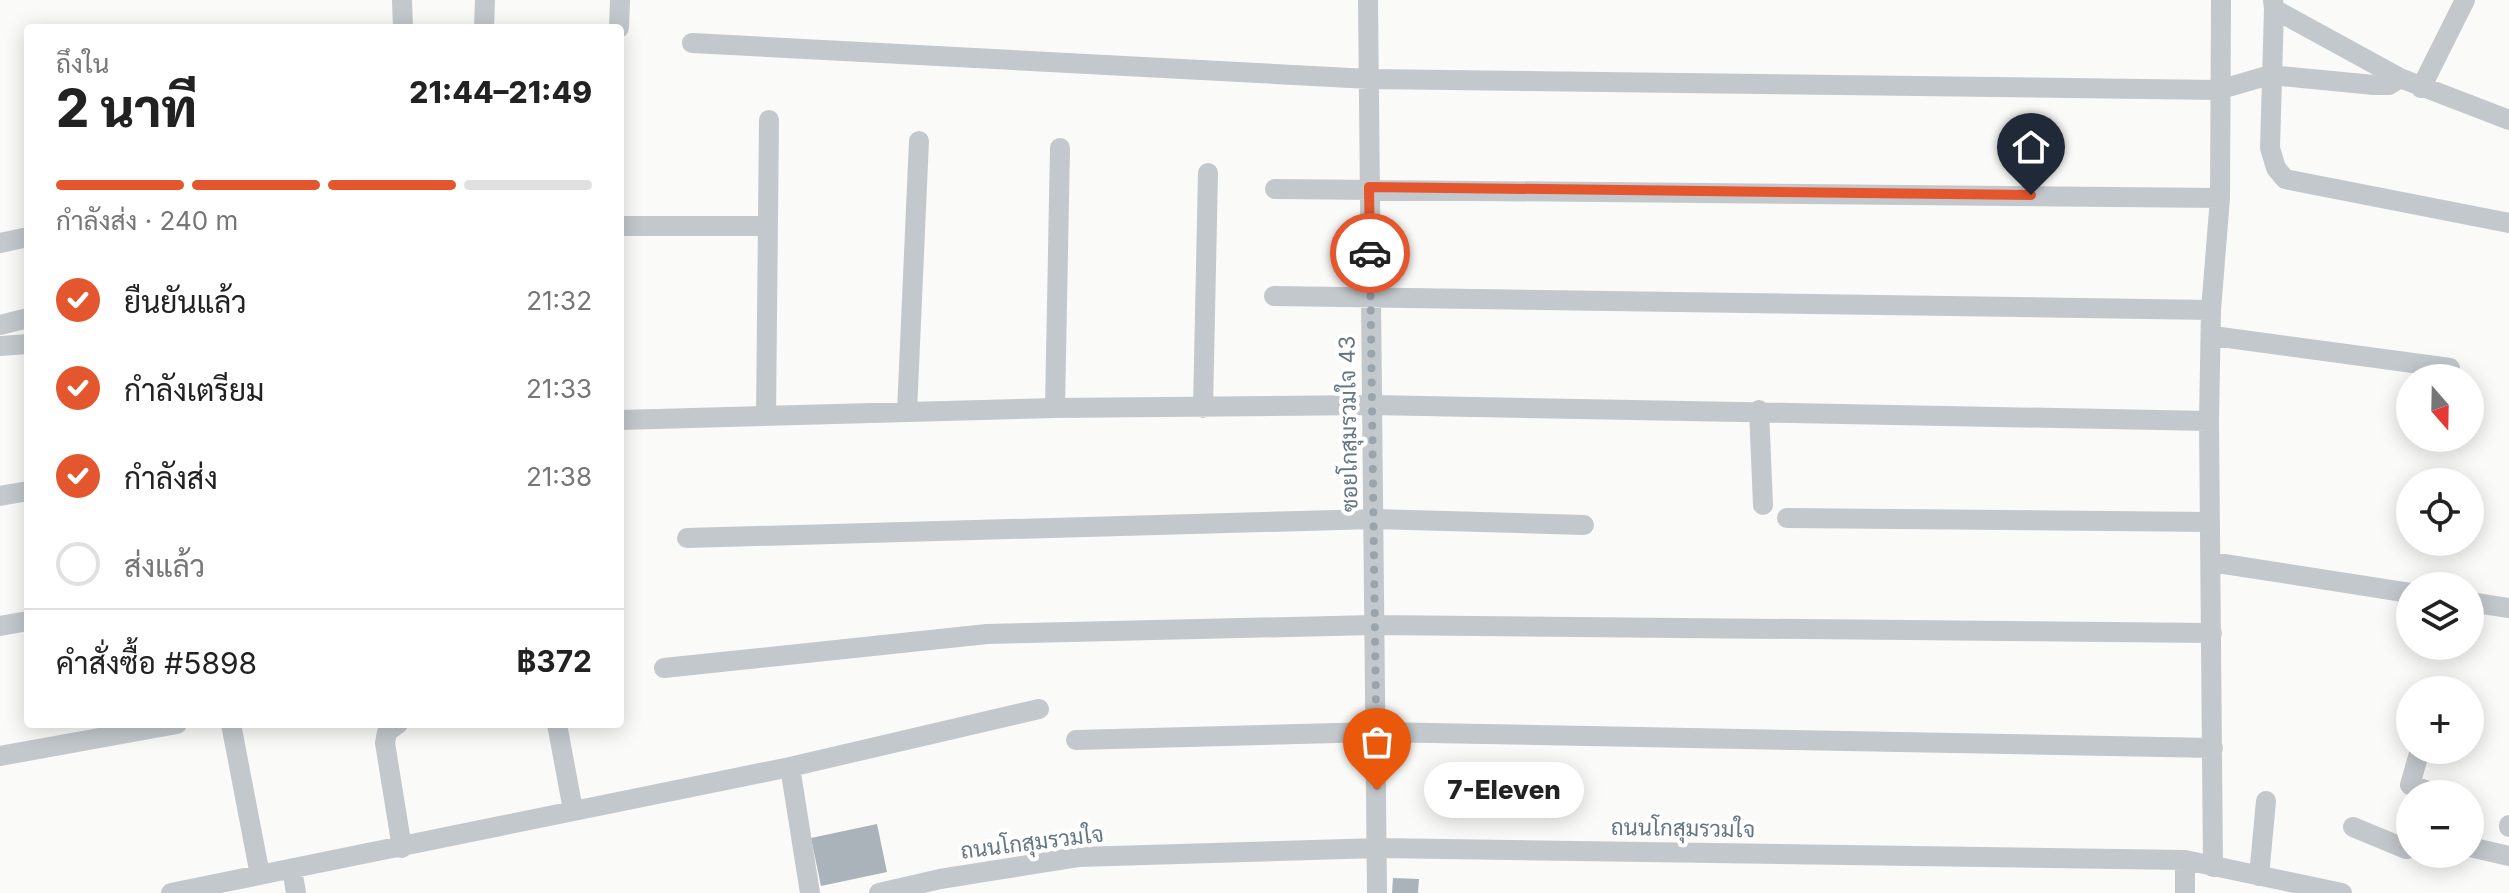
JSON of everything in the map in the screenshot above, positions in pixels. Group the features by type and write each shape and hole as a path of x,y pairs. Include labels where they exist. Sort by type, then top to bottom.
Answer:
{"street":[{"path":"402,0 403,24"},
{"path":"484,24 485,0"},
{"path":"619,24 620,0"},
{"name":"ซอยโกสุมรวมใจ 43","path":"1368,0 1379,848 1377,893"},
{"path":"2213,867 2209,421 2213,336 2211,310 2220,198 2218,90 2221,0"},
{"path":"2421,88 2465,0"},
{"path":"2509,120 2400,78 2274,4 2270,148 2276,168 2285,179 2509,223"},
{"path":"692,43 1369,79 2218,90 2270,75 2374,85 2389,85 2400,78"},
{"path":"766,415 769,120"},
{"path":"907,412 919,141"},
{"path":"1055,408 1060,148"},
{"path":"1203,408 1208,173"},
{"path":"1275,189 1369,187 2220,198"},
{"path":"624,226 768,226"},
{"path":"0,243 24,238"},
{"path":"1274,296 2211,310"},
{"path":"0,325 24,319"},
{"path":"2213,336 2420,364"},
{"path":"0,346 24,344"},
{"path":"624,420 1055,408 1371,405 1759,410 2209,421"},
{"path":"1759,410 1763,505"},
{"path":"0,496 24,492"},
{"path":"1787,518 2209,522"},
{"path":"687,538 1374,519 1584,525"},
{"path":"2211,562 2396,591"},
{"path":"2484,604 2509,608"},
{"path":"0,626 24,622"},
{"path":"664,668 987,634 1374,625 2212,633"},
{"path":"171,893 790,767 1039,709"},
{"path":"232,728 260,875"},
{"path":"392,728 387,732 385,743 402,848"},
{"path":"558,728 573,810"},
{"path":"0,756 120,729"},
{"path":"1076,740 1376,732 2213,748"},
{"path":"790,767 810,893"},
{"path":"2259,876 2266,801"},
{"path":"2353,827 2396,845"},
{"name":"ถนนโกสุมรวมใจ","path":"879,893 940,879 1078,857 1379,848 2185,860 2342,893"},
{"path":"2484,850 2509,856"},
{"path":"2185,860 2185,893"},
{"path":"292,869 296,893"}],"building":[{"path":"877,824 887,872 821,886 811,838"},
{"path":"1393,878 1419,879 1418,893 1392,893"}],"way so far":[{"path":"1370,253 1377,790"}],"place":[{"name":"7-Eleven","path":"1377,790"}],"route":[{"path":"1370,253 1369,187 2031,195"}]}
